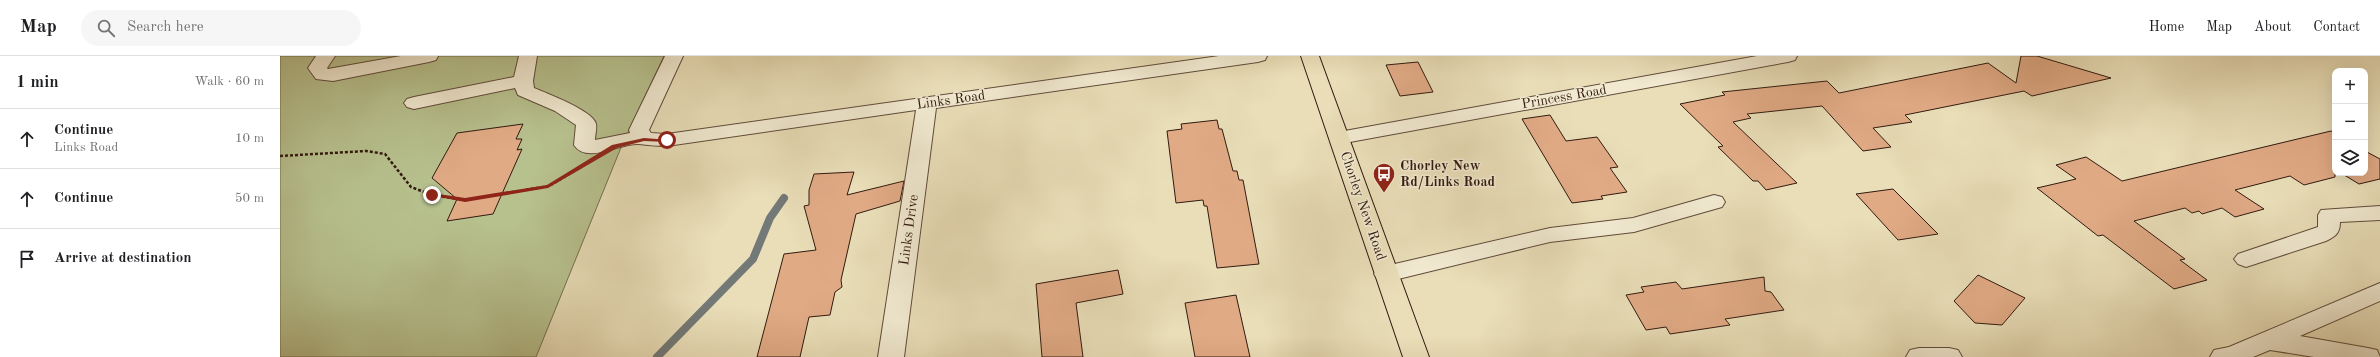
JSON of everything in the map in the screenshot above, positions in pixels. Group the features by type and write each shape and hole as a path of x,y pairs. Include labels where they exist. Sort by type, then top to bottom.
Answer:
{"highway":[{"name":"Chorley New Road","path":"1310,56 1416,357"}],"street":[{"path":"326,56 317,68 323,75 333,75 429,56"},
{"path":"414,103 523,81 528,56"},
{"path":"643,138 639,130 674,56"},
{"name":"Links Road","path":"523,81 525,90 562,107 586,123 584,144 586,147 643,138 667,140 1258,56"},
{"name":"Princess Road","path":"1339,138 1788,56"},
{"name":"Links Drive","path":"891,357 927,103"},
{"path":"1386,274 1550,235 1634,225 1714,202"},
{"path":"2246,259 2329,230 2329,214 2380,213"},
{"path":"2223,357 2234,355 2380,291"},
{"path":"2267,340 2368,357"},
{"path":"1919,357 1949,357"}],"path":[{"path":"280,156 366,152 385,154 412,186 432,195 465,200 548,186 588,162"}],"green space":[{"path":"280,56 664,56 622,145 536,357 280,357"}],"building":[{"path":"2021,56 2037,56 2111,78 2032,96 2024,91 1905,115 1912,122 1873,128 1891,147 1863,151 1822,106 1747,114 1751,118 1733,122 1797,183 1766,190 1758,181 1753,181 1718,147 1723,146 1680,104 1725,95 1722,92 1827,81 1839,93 1988,63 2016,83"},
{"path":"1418,62 1433,92 1400,96 1386,65"},
{"path":"1550,115 1566,141 1597,137 1618,167 1610,168 1627,192 1601,196 1603,199 1572,203 1522,119"},
{"path":"1217,120 1219,129 1222,129 1233,171 1237,171 1239,180 1243,180 1259,264 1217,268 1207,206 1204,206 1203,200 1176,203 1167,131 1182,129 1181,124"},
{"path":"523,124 516,139 522,139 517,150 522,149 493,214 447,221 457,199 432,178 457,133"},
{"path":"2332,132 2332,176 2335,177 2304,185 2290,176 2235,190 2264,209 2235,217 2222,208 2202,214 2199,211 2192,213 2185,208 2134,221 2185,259 2180,260 2207,280 2174,289 2103,235 2098,236 2037,188 2076,179 2056,165 2086,157 2122,181"},
{"path":"2368,153 2380,159 2380,179 2359,184 2346,176 2368,176"},
{"path":"854,172 847,195 904,181 900,201 856,214 841,280 842,287 835,292 830,315 809,317 800,357 757,357 784,254 816,250 804,206 809,205 809,190 814,174"},
{"path":"1893,189 1938,234 1898,240 1856,194"},
{"path":"1118,270 1123,294 1076,303 1083,357 1042,357 1036,284"},
{"path":"1978,275 2025,298 2002,325 1975,323 1954,301"},
{"path":"1764,277 1765,291 1771,292 1784,310 1725,319 1730,325 1670,334 1666,327 1646,330 1626,295 1644,292 1641,287 1676,282 1682,289"},
{"path":"1236,295 1250,357 1195,357 1185,303"}],"waterway":[{"path":"657,357 753,259 770,218 784,198"}],"place":[{"name":"Chorley New Rd/Links Road","path":"1384,194"}],"route":[{"path":"432,195 465,200 548,186 614,147 644,139 667,140"}]}
